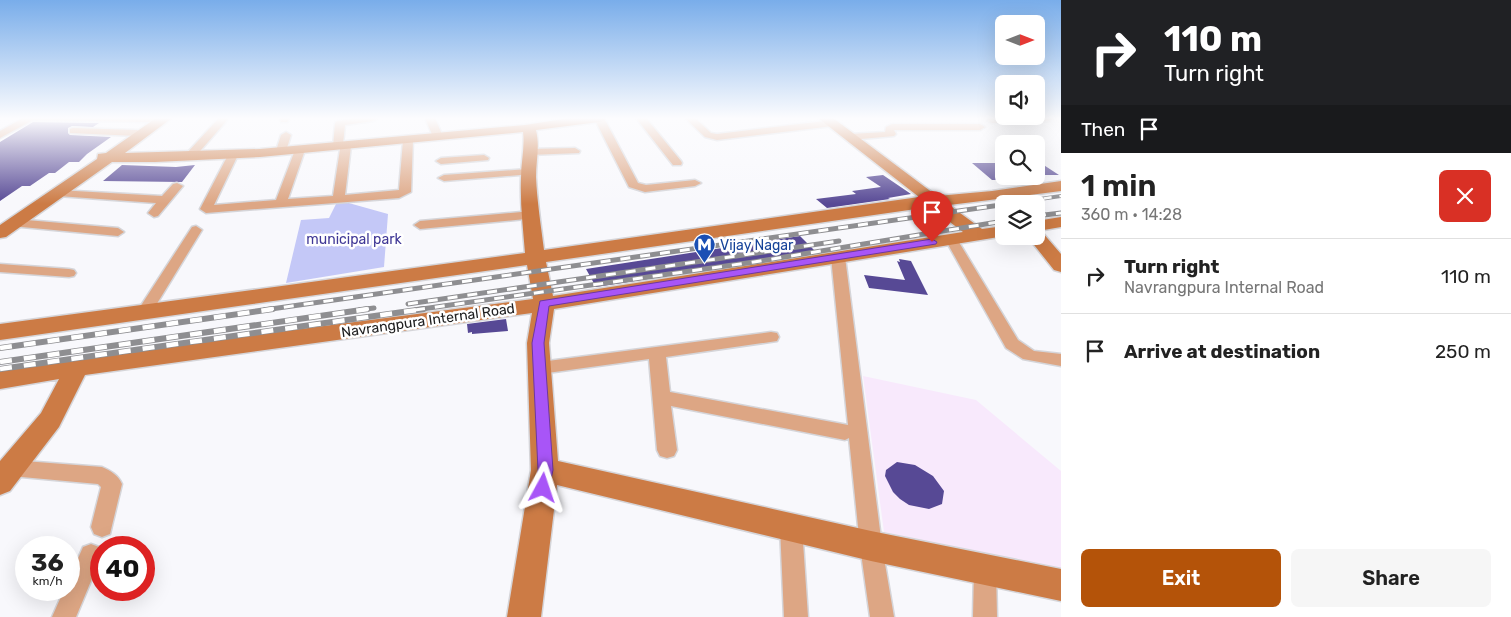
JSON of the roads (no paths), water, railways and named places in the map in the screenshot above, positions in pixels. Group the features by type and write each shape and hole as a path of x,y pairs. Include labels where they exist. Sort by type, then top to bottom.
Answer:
{"street":[{"path":"4,227 58,194 120,147"},
{"path":"4,227 121,147"},
{"path":"190,156 198,147"},
{"path":"281,151 282,147"},
{"path":"107,157 233,155 334,147"},
{"path":"338,200 342,147"},
{"path":"206,209 403,194 407,147"},
{"path":"444,178 467,176 508,147"},
{"path":"524,617 545,470 538,343 544,304 535,257 527,147"},
{"path":"564,147 576,151"},
{"path":"614,147 633,185 644,189 695,183"},
{"path":"664,147 677,163"},
{"path":"863,147 978,235"},
{"path":"281,204 300,150"},
{"path":"145,311 197,226 233,155"},
{"path":"441,161 484,158"},
{"path":"463,160 470,188"},
{"path":"154,213 177,186"},
{"path":"0,332 934,200 992,196 1061,186"},
{"path":"58,194 166,200"},
{"path":"420,225 532,215"},
{"path":"1045,225 1061,222"},
{"path":"4,227 118,232"},
{"name":"Navrangpura Internal Road","path":"0,380 77,367 544,304 995,232"},
{"path":"951,238 1012,344 1019,352 1030,356 1061,360"},
{"path":"1044,245 1061,266"},
{"path":"838,257 871,546 882,617"},
{"path":"0,268 69,273"},
{"path":"540,368 771,337"},
{"path":"657,352 667,450"},
{"path":"5,475 50,420 77,367"},
{"path":"662,397 845,432"},
{"path":"545,470 871,546 1061,585"},
{"path":"5,475 102,476 112,484 102,527"},
{"path":"791,526 796,617"},
{"path":"64,617 90,557"},
{"path":"985,617 986,570"}],"railway":[{"path":"1045,198 1061,196"},
{"path":"264,310 995,206"},
{"path":"1045,215 1061,213"},
{"path":"415,310 754,262 995,222"},
{"path":"408,304 839,241"},
{"path":"359,310 374,308"},
{"path":"0,348 273,309"},
{"path":"0,362 368,309"},
{"path":"0,369 424,309"}],"place":[{"name":"Vijay Nagar","path":"704,264"}],"park label":[{"name":"municipal park","path":"354,239"}]}
